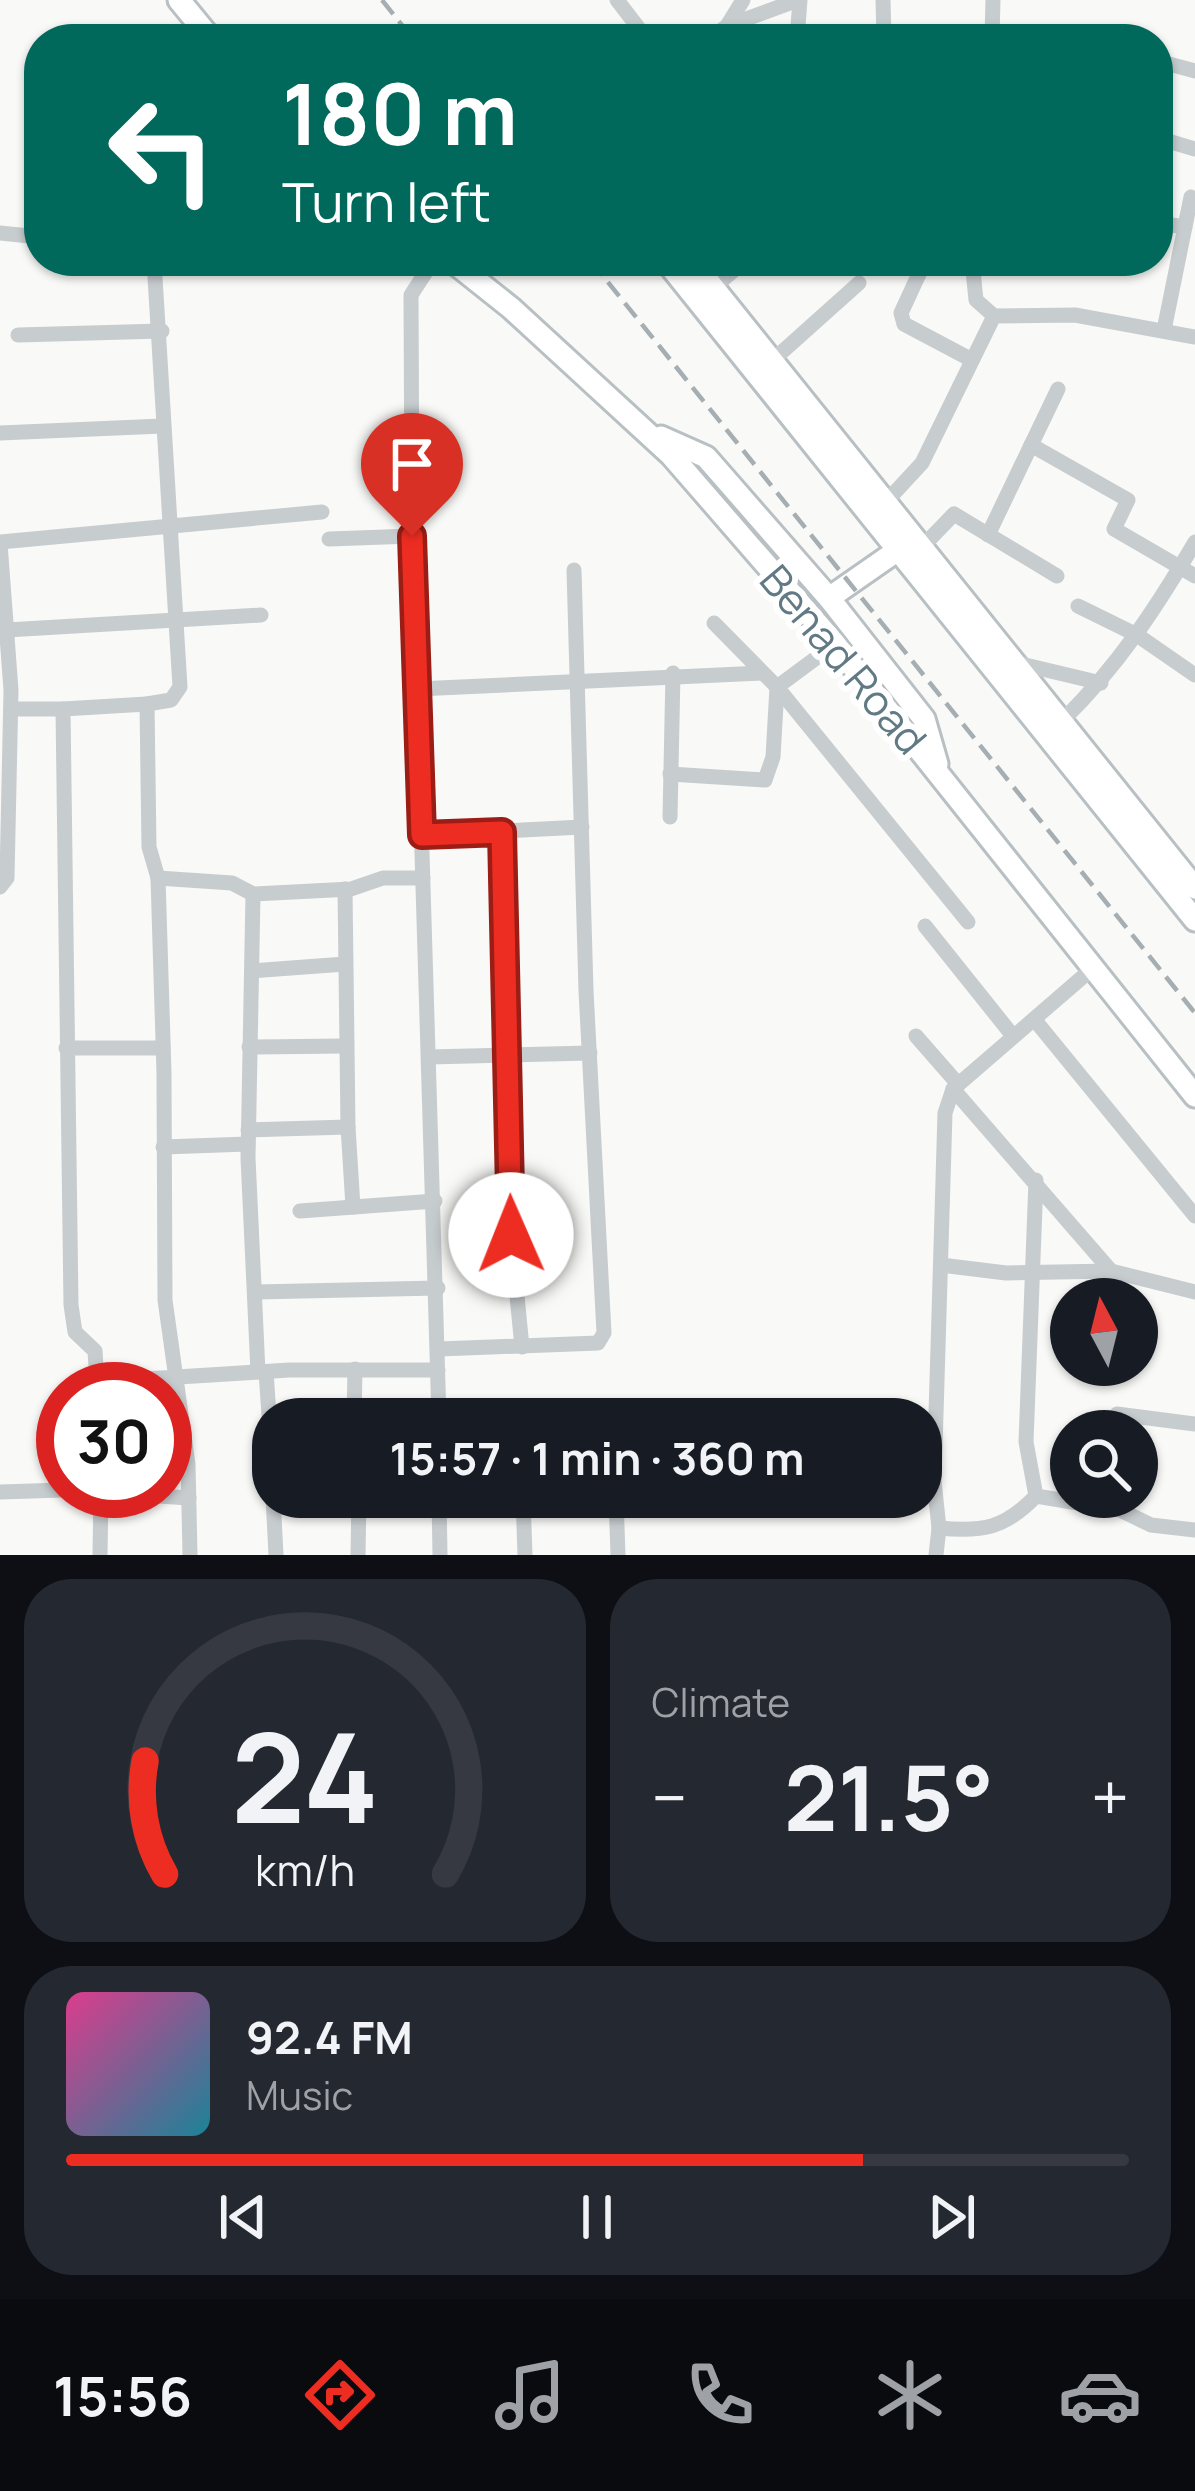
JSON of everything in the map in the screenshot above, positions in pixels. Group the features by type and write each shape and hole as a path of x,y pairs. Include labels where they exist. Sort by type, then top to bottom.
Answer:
{"street":[{"path":"179,0 199,24"},
{"path":"733,24 799,0"},
{"path":"1164,330 1191,197"},
{"path":"1173,225 1185,227"},
{"path":"11,710 147,704 177,697 156,276"},
{"path":"423,276 411,295 412,536 439,1398"},
{"name":"Benad Road","path":"469,276 650,432 835,644 1195,1096"},
{"path":"679,276 1193,914"},
{"path":"705,276 1195,888"},
{"path":"714,287 727,276"},
{"path":"918,276 901,313 904,324 972,361"},
{"path":"974,276 976,300 994,316 1075,315 1195,337"},
{"path":"773,360 859,284"},
{"path":"885,503 922,463 994,316"},
{"path":"18,335 162,331"},
{"path":"988,535 1058,389"},
{"path":"0,433 162,426"},
{"path":"650,432 706,457 829,598 924,719 940,776"},
{"path":"1031,446 1128,500 1114,529 1187,573"},
{"path":"0,887 7,878 11,710 0,542 322,512"},
{"path":"924,545 954,514 1057,576"},
{"path":"329,539 412,536"},
{"path":"1063,720 1100,683 1187,573 1195,542"},
{"path":"829,598 898,550"},
{"path":"439,1349 598,1343 604,1333 574,570"},
{"path":"1078,606 1137,635 1195,675"},
{"path":"8,630 260,615"},
{"path":"714,623 777,687 968,922"},
{"path":"777,687 835,644"},
{"path":"1017,663 1100,683"},
{"path":"417,689 673,673 762,673"},
{"path":"670,817 673,673"},
{"path":"670,774 765,780 773,757 777,687"},
{"path":"147,704 149,847 158,878 165,1300 175,1362"},
{"path":"62,709 71,1305 75,1332 95,1352 96,1362"},
{"path":"422,835 582,827"},
{"path":"502,832 511,1055 511,1235 522,1347"},
{"path":"158,878 232,883 253,894 345,889 383,878 424,878"},
{"path":"345,889 344,1046 353,1207"},
{"path":"253,894 248,1137 265,1398"},
{"path":"925,926 1013,1036"},
{"path":"252,971 345,964"},
{"path":"936,1555 945,1113 956,1086 1093,968"},
{"path":"1034,1019 1195,1216"},
{"path":"916,1036 1111,1271"},
{"path":"249,1047 344,1046"},
{"path":"66,1048 163,1048"},
{"path":"429,1057 590,1053"},
{"path":"163,1147 348,1127"},
{"path":"1036,1180 1026,1442 1036,1496"},
{"path":"300,1210 435,1201"},
{"path":"940,1265 1032,1272 1111,1271 1195,1292"},
{"path":"256,1292 438,1288"},
{"path":"354,1398 355,1369"},
{"path":"192,1376 438,1370"},
{"path":"1158,1419 1195,1424"},
{"path":"0,1492 36,1491"},
{"path":"939,1528 986,1532 1013,1520 1036,1496"},
{"path":"1036,1496 1120,1510 1151,1525 1195,1530"},
{"path":"100,1555 101,1518"},
{"path":"189,1518 190,1555"},
{"path":"274,1518 276,1555"},
{"path":"358,1555 359,1518"},
{"path":"439,1518 440,1555"},
{"path":"524,1518 525,1555"},
{"path":"616,1518 617,1555"}],"railway":[{"path":"382,0 401,24"},
{"path":"603,276 1195,1013"}],"route":[{"path":"412,536 422,835 502,832 511,1055 511,1235"}]}
